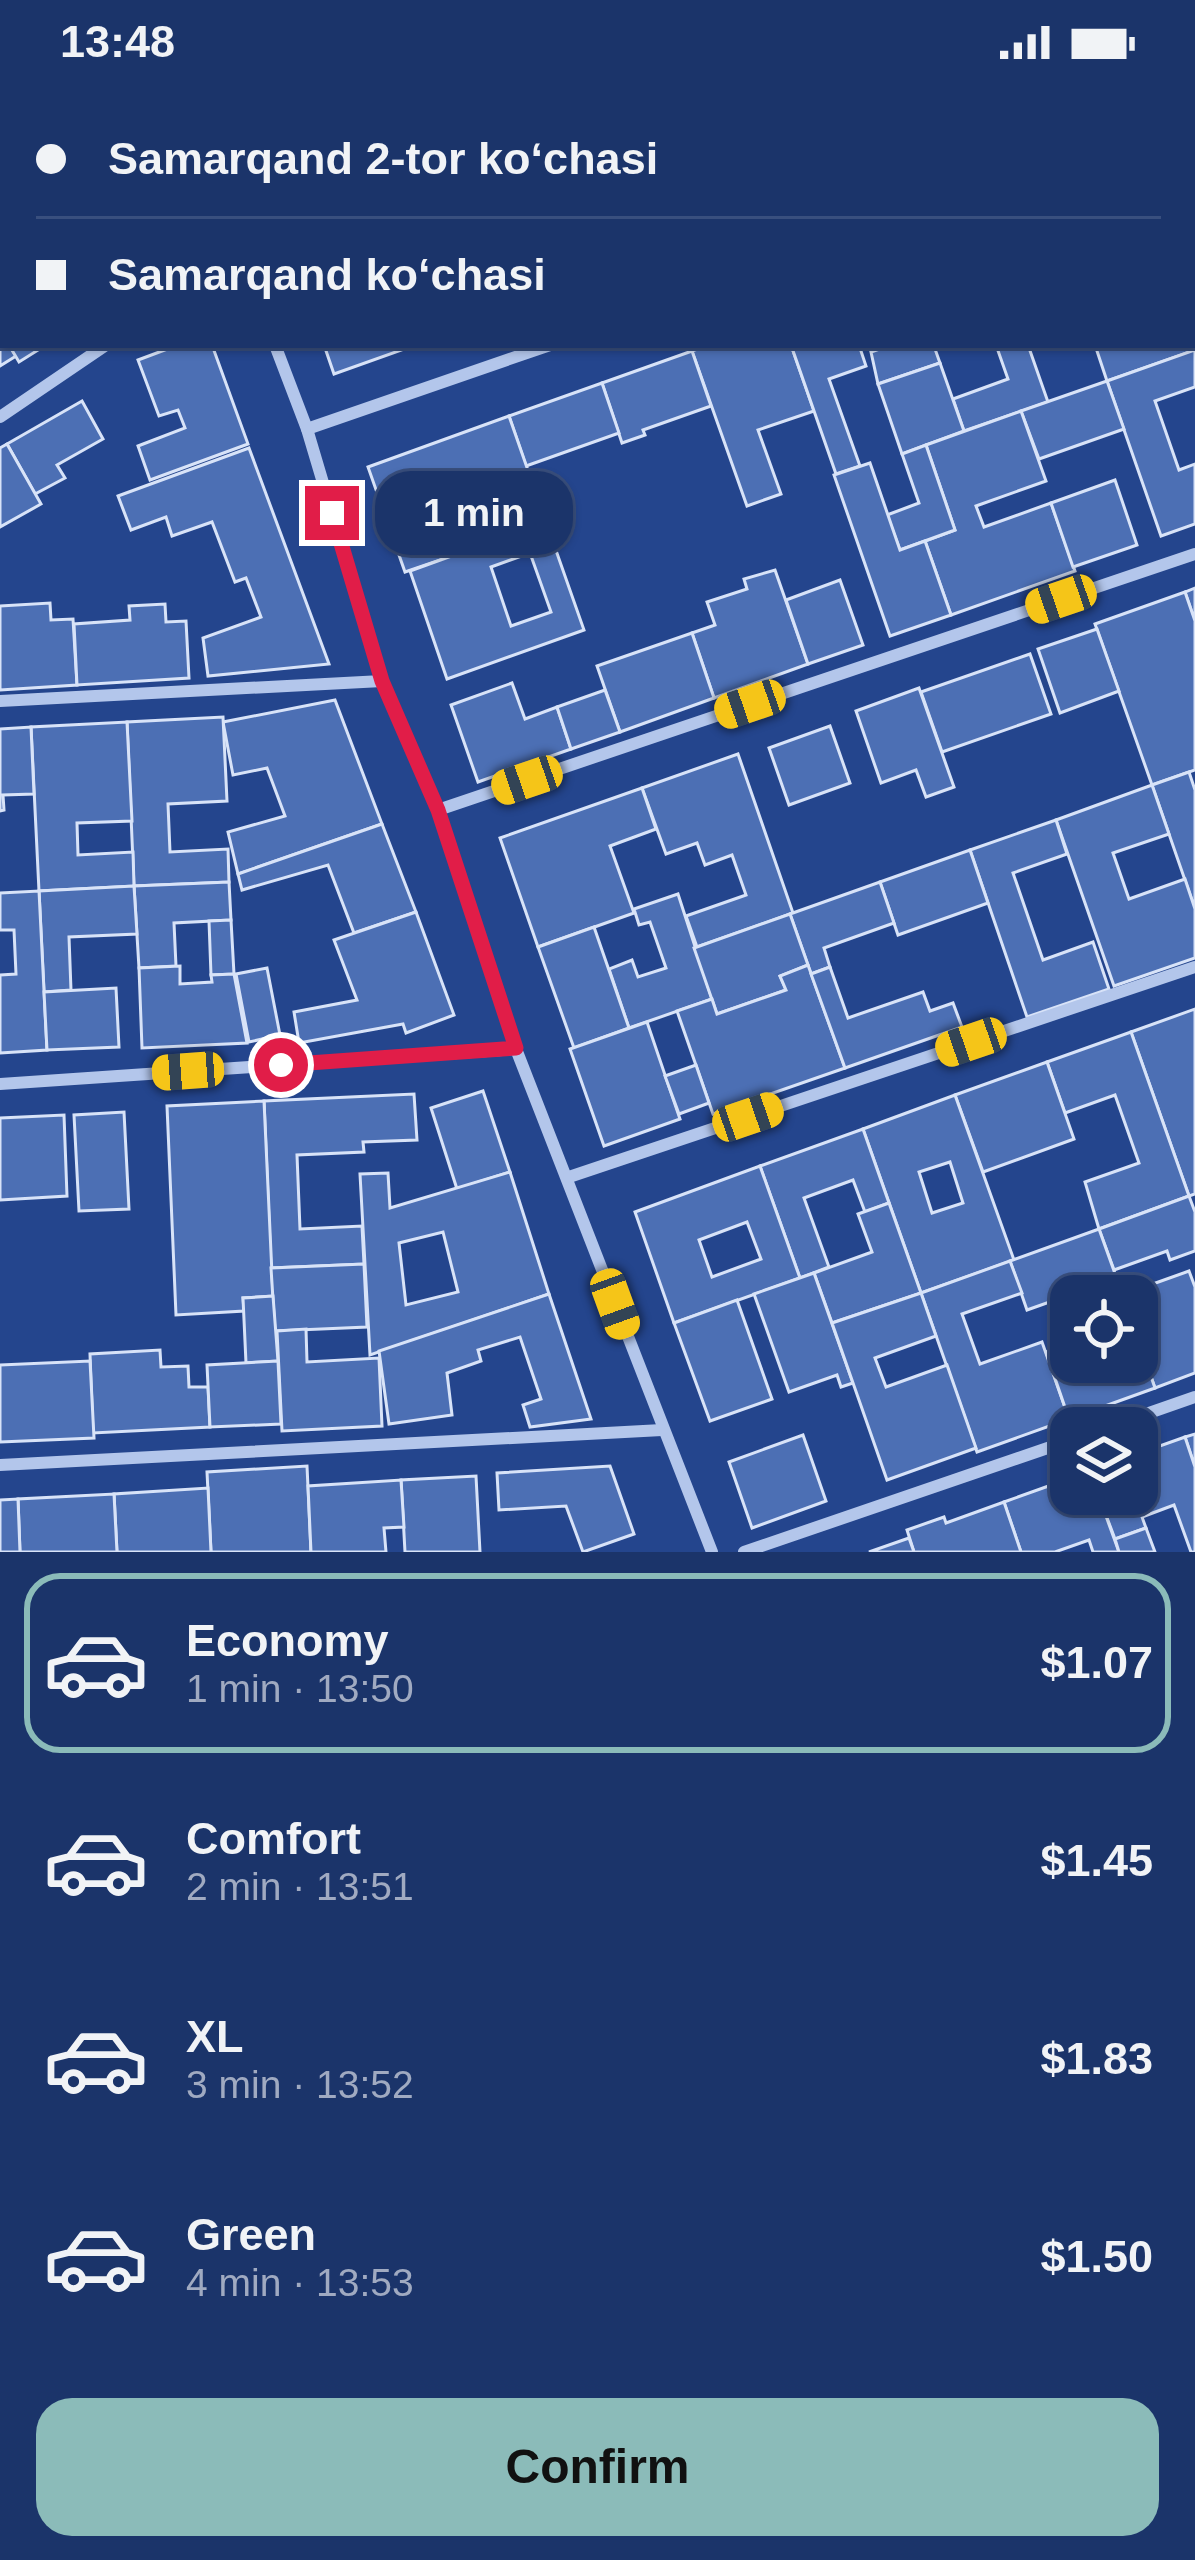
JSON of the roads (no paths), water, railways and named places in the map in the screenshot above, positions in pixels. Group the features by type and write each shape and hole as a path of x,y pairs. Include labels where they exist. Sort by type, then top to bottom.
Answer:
{"street":[{"path":"0,418 102,348"},
{"path":"276,348 307,429 382,681 438,810 516,1048 712,1552"},
{"path":"307,429 541,348"},
{"path":"438,810 1195,554"},
{"path":"0,701 382,681"},
{"path":"569,1178 1195,967"},
{"path":"0,1084 516,1048"},
{"path":"1158,1410 1195,1397"},
{"path":"0,1465 662,1430"},
{"path":"744,1552 1050,1447"}]}
